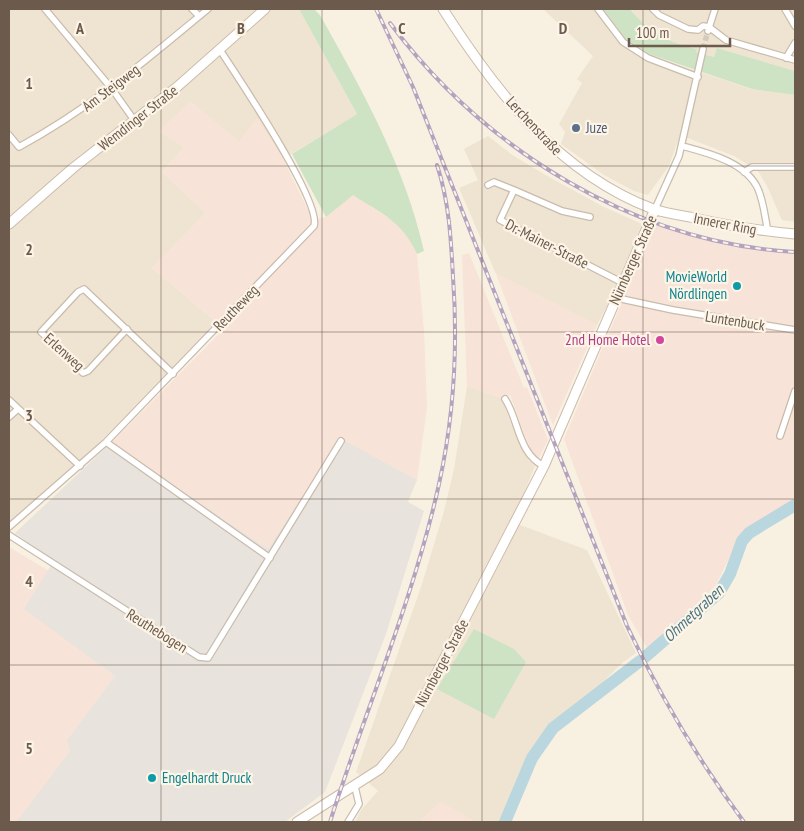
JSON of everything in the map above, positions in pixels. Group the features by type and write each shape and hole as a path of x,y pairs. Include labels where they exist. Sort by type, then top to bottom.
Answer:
{"main road":[{"name":"Wemdinger Straße","path":"9,224 73,168 177,87 265,9"},
{"name":"Lerchenstraße","path":"443,9 478,61 552,148 585,174 612,190 655,209"},
{"name":"Innerer Ring","path":"655,209 768,232 795,234"},
{"name":"Nürnberger Straße","path":"297,822 355,787 380,769 399,746 544,466 655,209"}],"street":[{"path":"45,9 112,89 134,120"},
{"path":"192,9 199,16"},
{"name":"Am Steigweg","path":"9,135 18,147 58,125 112,89 208,9"},
{"path":"598,9 623,42 648,58 698,77"},
{"path":"652,9 658,15 688,29 709,29 726,40 795,60"},
{"path":"709,29 715,9"},
{"path":"785,9 795,26"},
{"path":"786,58 795,43"},
{"name":"Nürnberger Straße","path":"655,209 682,146 704,49"},
{"name":"Reutheweg","path":"9,527 106,442 315,224 312,207 287,159 220,50"},
{"path":"682,146 732,164 744,172 758,190 768,232"},
{"path":"744,172 752,166 795,167"},
{"path":"488,185 494,182 562,211 590,216"},
{"name":"Dr.-Mainer-Straße","path":"514,190 500,220 622,283"},
{"name":"Erlenweg","path":"127,329 88,372 83,373 41,332 78,292 84,289 127,329 173,374"},
{"name":"Luntenbuck","path":"616,298 673,310 795,330"},
{"path":"780,436 795,391"},
{"path":"505,399 531,457 544,466"},
{"path":"9,400 80,466"},
{"path":"9,417 18,409"},
{"name":"Reuthebogen","path":"9,534 199,657 208,658 341,441"},
{"path":"106,442 270,558"},
{"path":"348,822 359,804 355,787"}],"shaded area":[{"path":"9,9 299,9 357,114 283,159 257,119 239,142 191,102 159,131 184,147 162,172 206,213 152,268 216,322 97,445 9,523"},
{"path":"543,9 601,9 625,38 649,55 751,89 795,95 795,222 782,220 758,171 734,156 680,135 669,166 648,195 634,191 604,175 561,144 565,132 559,124 582,83 577,79 593,56"},
{"path":"631,9 795,9 795,71 717,48 714,57 696,52 697,49 683,46 658,35 637,18"},
{"path":"191,102 239,141 257,119 283,159 313,220 326,217 352,194 399,225 409,238 417,254 424,331 427,407 417,480 340,438 268,549 111,443 221,332 216,322 152,268 206,213 162,172 184,147 159,131"},
{"path":"488,136 514,156 549,177 604,207 642,224 612,296 597,325 496,274 459,188 478,180 464,149"},
{"path":"655,224 731,246 795,254 795,500 742,532 714,589 647,648 628,615 564,439"},
{"path":"469,253 524,388 527,387 548,440 539,458 531,452 510,395 501,398 467,386 462,255"},
{"path":"496,274 597,325 553,425 525,351"},
{"path":"467,386 501,398 521,447 529,461 535,466 512,522 587,550 636,653 622,663 593,692 557,719 528,761 501,822 475,822 441,802 419,822 355,822 361,810 378,791 356,772 422,584 444,511 454,469"},
{"path":"340,438 417,480 408,502 424,511 386,634 325,792 285,822 16,822 70,751 67,740 115,676 24,609 53,562 15,533 111,443 268,549"},
{"path":"9,547 49,571 25,609 115,676 67,740 70,751 16,822 9,822"},
{"path":"441,801 475,822 419,822"}],"green space":[{"path":"299,9 314,9 320,15 381,129 406,189 424,251 417,254 398,226 382,213 353,195 326,217 292,154 357,114"},
{"path":"603,9 630,9 651,30 678,44 697,49 696,52 714,57 717,48 795,71 795,95 752,89 649,54 625,38"},
{"path":"474,629 514,649 526,662 494,719 437,689"}],"waterway":[{"name":"Ohmetgraben","path":"645,657 719,593 730,574 742,541 749,533 795,505"},
{"name":"Ohmetgraben","path":"505,822 532,758 553,728 640,661"}],"tunnel":[{"path":"703,49 708,31"}],"railway":[{"path":"376,9 413,87 627,626 681,727 711,775 744,822"},
{"path":"390,23 428,69 471,111 518,149 568,182 622,209 678,230 736,245 795,252"},
{"path":"330,822 403,612 429,527 444,458 454,381 455,329 449,220 437,165"}],"place":[{"name":"Juze","path":"576,128"},
{"name":"MovieWorld Nördlingen","path":"737,286"},
{"name":"2nd Home Hotel","path":"660,340"},
{"name":"Engelhardt Druck","path":"152,778"}]}
